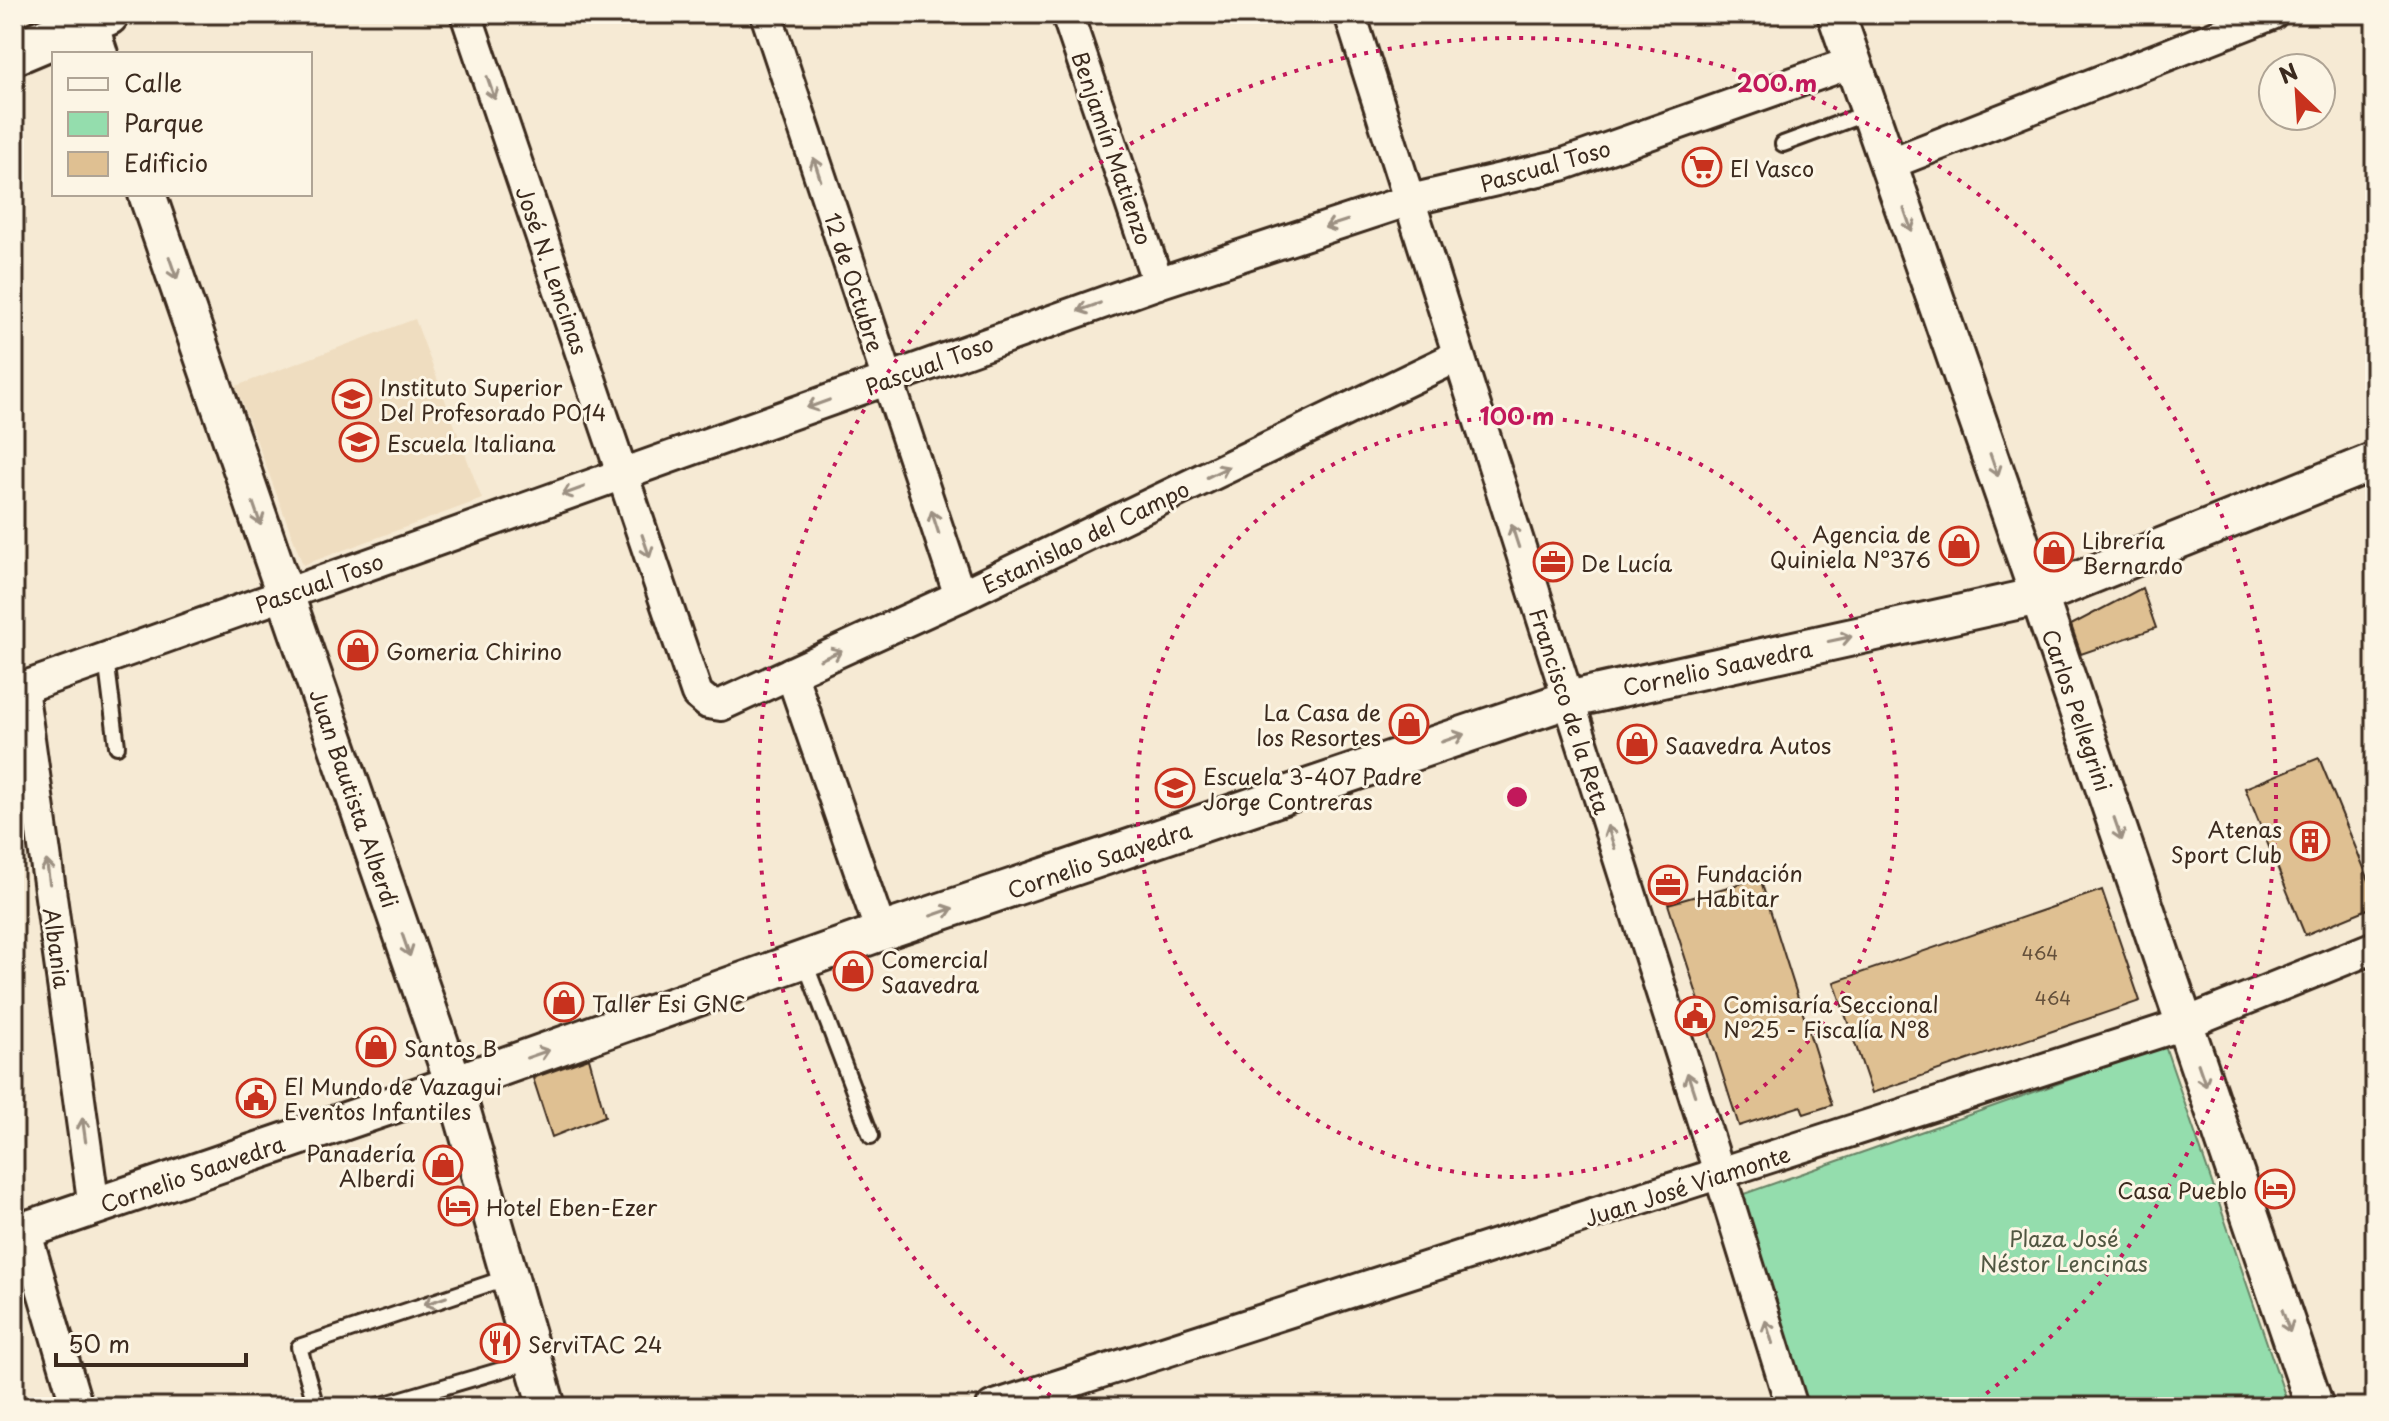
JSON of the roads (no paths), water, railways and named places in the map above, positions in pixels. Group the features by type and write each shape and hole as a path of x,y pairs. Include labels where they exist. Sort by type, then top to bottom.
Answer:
{"main road":[{"path":"14,53 95,26"}],"street":[{"name":"José N. Lencinas","path":"466,14 697,694 708,703"},
{"name":"12 de Octubre","path":"766,14 960,596"},
{"name":"Benjamín Matienzo","path":"1067,14 1158,283"},
{"name":"Francisco de la Reta","path":"1350,14 1792,1407"},
{"name":"Carlos Pellegrini","path":"1836,14 2039,596 2315,1407"},
{"path":"1889,164 2272,14"},
{"name":"Pascual Toso","path":"18,690 1158,283 1410,200 1561,165 1853,62"},
{"name":"Juan Bautista Alberdi","path":"148,196 454,1084 547,1407"},
{"name":"Estanislao del Campo","path":"708,703 721,705 960,596 1458,356"},
{"name":"Cornelio Saavedra","path":"20,1232 454,1084 881,932 1567,700 2039,596 2375,461"},
{"path":"791,673 881,932"},
{"name":"Albania","path":"18,690 94,1207"},
{"name":"Juan José Viamonte","path":"992,1407 2184,1024 2375,947"},
{"path":"20,1232 77,1407"}],"lane":[{"path":"1783,144 1870,112"},
{"path":"106,658 117,746"},
{"path":"804,960 871,1136"},
{"path":"316,1407 299,1347 509,1277"},
{"path":"375,1407 533,1360"}],"place":[{"name":"El Vasco","path":"1702,167"},
{"name":"Instituto Superior Del Profesorado P014","path":"352,399"},
{"name":"Escuela Italiana","path":"359,442"},
{"name":"Agencia de Quiniela N°376","path":"1959,546"},
{"name":"Librería Bernardo","path":"2054,552"},
{"name":"De Lucía","path":"1553,562"},
{"name":"Gomeria Chirino","path":"358,650"},
{"name":"La Casa de los Resortes","path":"1409,724"},
{"name":"Saavedra Autos","path":"1637,744"},
{"name":"Escuela 3-407 Padre Jorge Contreras","path":"1175,788"},
{"name":"Atenas Sport Club","path":"2310,841"},
{"name":"Fundación Habitar","path":"1668,885"},
{"name":"Comercial Saavedra","path":"853,971"},
{"name":"Taller Esi GNC","path":"564,1002"},
{"name":"Comisaría Seccional N°25 - Fiscalía N°8","path":"1695,1016"},
{"name":"Santos B","path":"376,1047"},
{"name":"El Mundo de Vazagui Eventos Infantiles","path":"256,1098"},
{"name":"Panadería Alberdi","path":"443,1165"},
{"name":"Casa Pueblo","path":"2275,1189"},
{"name":"Hotel Eben-Ezer","path":"458,1206"},
{"name":"ServiTAC 24","path":"500,1343"}],"park label":[{"name":"Plaza José Néstor Lencinas","path":"2064,1250"}]}
